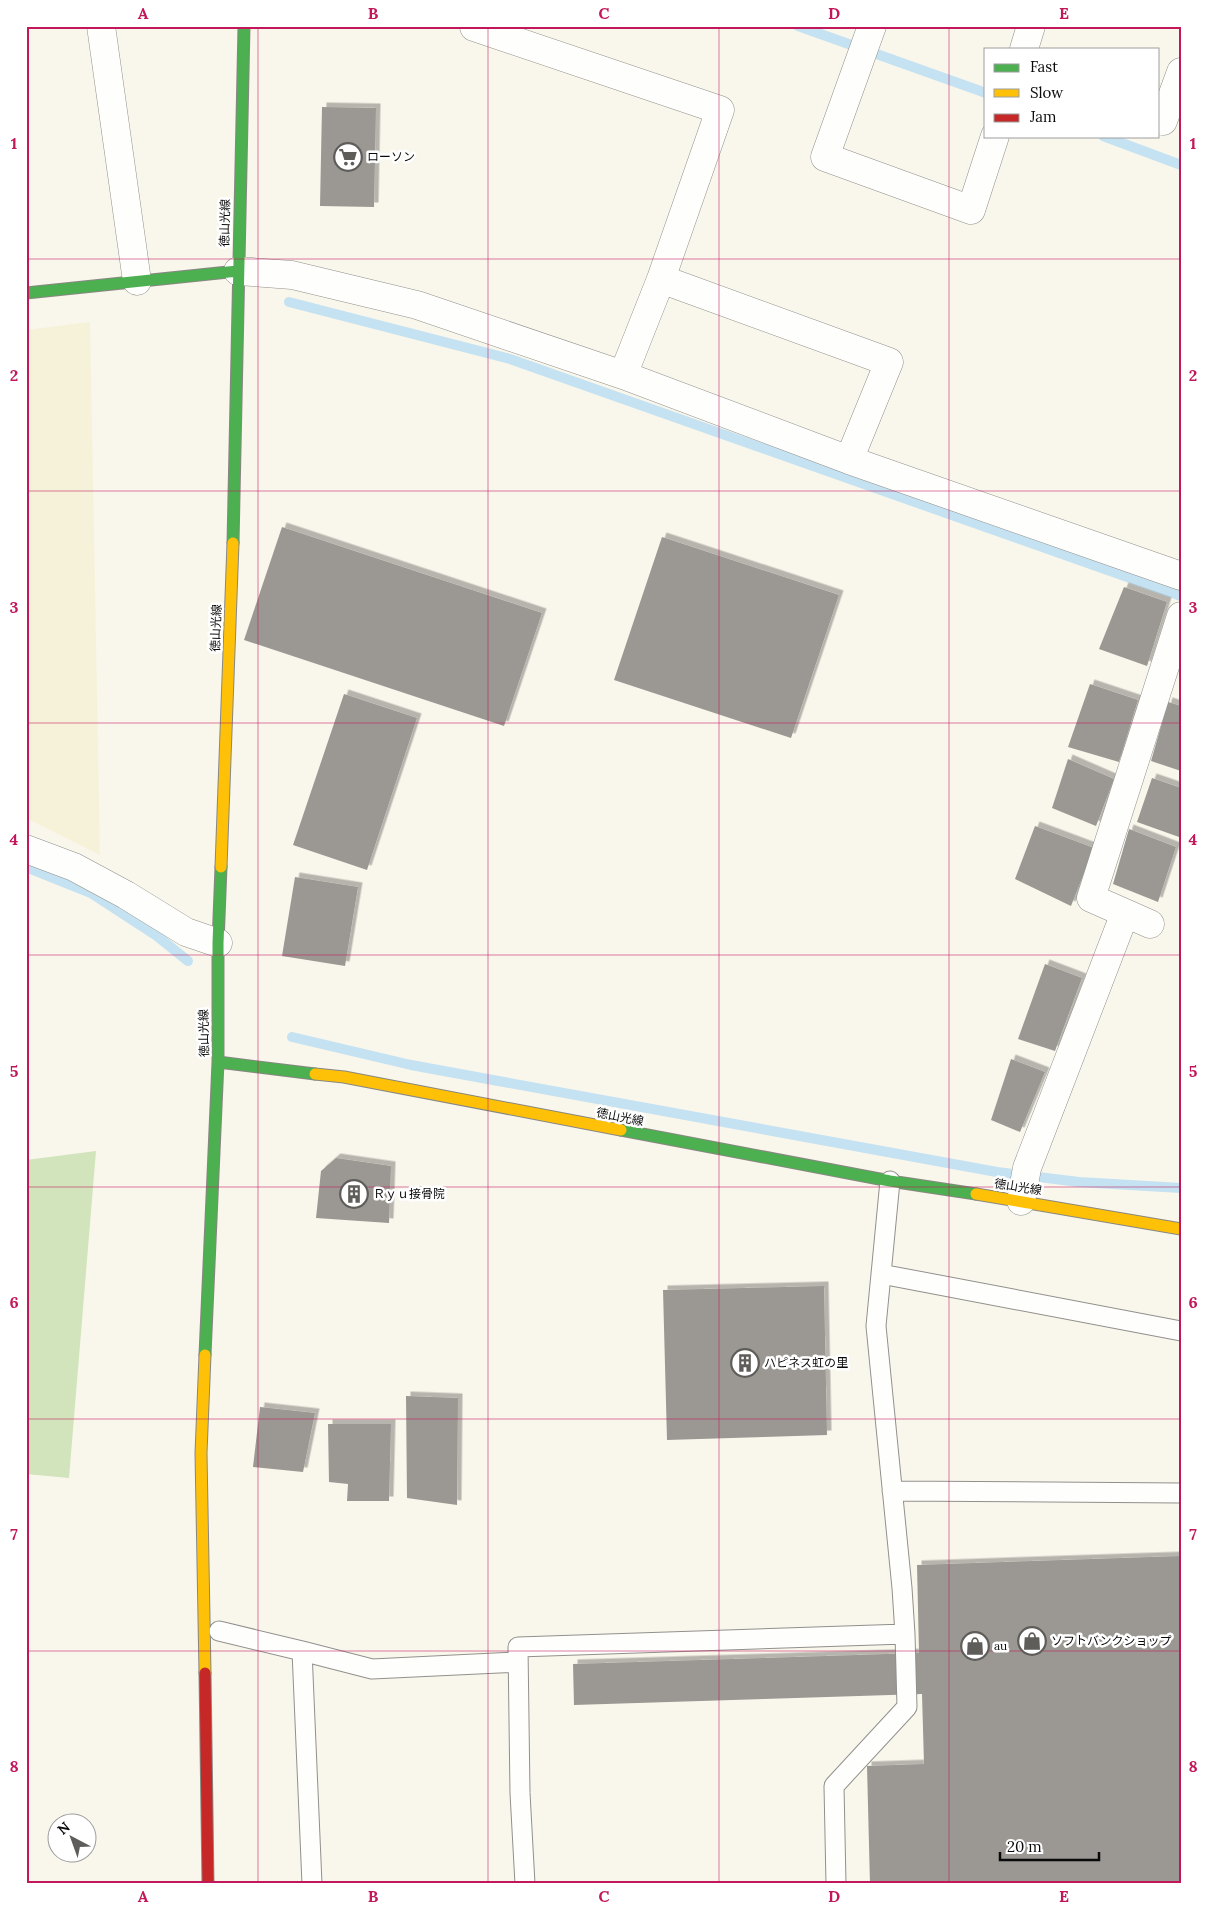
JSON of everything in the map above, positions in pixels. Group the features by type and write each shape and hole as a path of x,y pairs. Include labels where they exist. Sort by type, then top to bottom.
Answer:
{"main road":[{"name":"徳山光線","path":"244,26 235,482 218,943 218,1062 344,1078 890,1182 1020,1201 1181,1229"},
{"path":"26,293 238,271"},
{"path":"208,1884 201,1453 218,1062"}],"street":[{"path":"101,26 136,281"},
{"path":"872,26 825,157 971,210 994,138"},
{"path":"1024,48 1031,26"},
{"path":"474,27 720,110 661,279 623,376"},
{"path":"1163,121 1181,72"},
{"path":"238,271 292,275 417,305 623,376 849,460 1181,576"},
{"path":"661,279 889,362 849,460"},
{"path":"1150,924 1091,898 1181,616"},
{"path":"26,849 74,867 126,895 186,932 218,943"},
{"path":"1020,1201 1027,1168 1125,913"}],"lane":[{"path":"836,1884 834,1786 907,1707 902,1588 876,1326 890,1182"},
{"path":"881,1274 1181,1331"},
{"path":"892,1491 1181,1493"},
{"path":"219,1632 372,1669 518,1662"},
{"path":"525,1884 520,1793 518,1647 905,1634"},
{"path":"302,1651 312,1884"}],"shaded area":[{"path":"90,322 100,855 26,818 26,330"}],"green space":[{"path":"96,1151 69,1478 26,1474 26,1160"}],"building":[{"name":"ローソン","path":"322,107 376,108 374,207 320,206"},
{"path":"282,527 542,613 504,726 244,640"},
{"path":"662,537 839,595 791,738 614,680"},
{"path":"1124,587 1167,602 1147,666 1099,649"},
{"path":"1090,684 1138,700 1119,762 1068,747"},
{"path":"344,694 417,718 367,870 293,845"},
{"path":"1168,702 1181,706 1181,771 1151,761"},
{"path":"1068,759 1114,779 1096,826 1052,808"},
{"path":"1152,778 1181,788 1181,832 1179,837 1137,822"},
{"path":"1035,826 1094,848 1071,906 1015,879"},
{"path":"1129,829 1176,847 1158,902 1113,884"},
{"path":"295,877 358,887 345,966 282,956"},
{"path":"1045,964 1082,978 1055,1051 1018,1039"},
{"path":"1011,1059 1045,1072 1020,1132 991,1120"},
{"name":"Ｒｙｕ接骨院","path":"336,1158 391,1166 389,1223 316,1218 321,1171"},
{"name":"ハピネス虹の里","path":"824,1286 827,1435 667,1440 663,1290"},
{"path":"406,1396 458,1398 457,1505 407,1498"},
{"path":"260,1407 315,1413 303,1472 253,1467"},
{"path":"328,1424 391,1424 389,1501 347,1501 348,1484 329,1482"},
{"path":"1181,1556 1181,1884 870,1884 867,1766 924,1764 922,1694 574,1705 573,1664 919,1653 917,1565"}],"waterway":[{"path":"798,26 984,92"},
{"path":"1108,138 1181,165"},
{"path":"289,302 510,359 1181,596"},
{"path":"26,867 91,893 157,936 188,961"},
{"path":"292,1037 411,1065 997,1172 1079,1182 1181,1188"}],"traffic: fast":[{"path":"233,543 244,26"},
{"path":"26,293 238,271"},
{"path":"221,867 218,943 218,1062 315,1074"},
{"path":"205,1355 218,1062"},
{"path":"621,1130 890,1181 976,1194"}],"traffic: slow":[{"path":"221,867 233,543"},
{"path":"315,1074 344,1077 621,1130"},
{"path":"976,1194 1181,1229"},
{"path":"205,1355 201,1453 205,1673"}],"traffic: jam":[{"path":"205,1673 208,1884"}],"place":[{"name":"ローソン","path":"348,157"},
{"name":"Ｒｙｕ接骨院","path":"354,1194"},
{"name":"ハピネス虹の里","path":"745,1363"},
{"name":"ソフトバンクショップ","path":"1032,1641"},
{"name":"au","path":"975,1646"}]}
